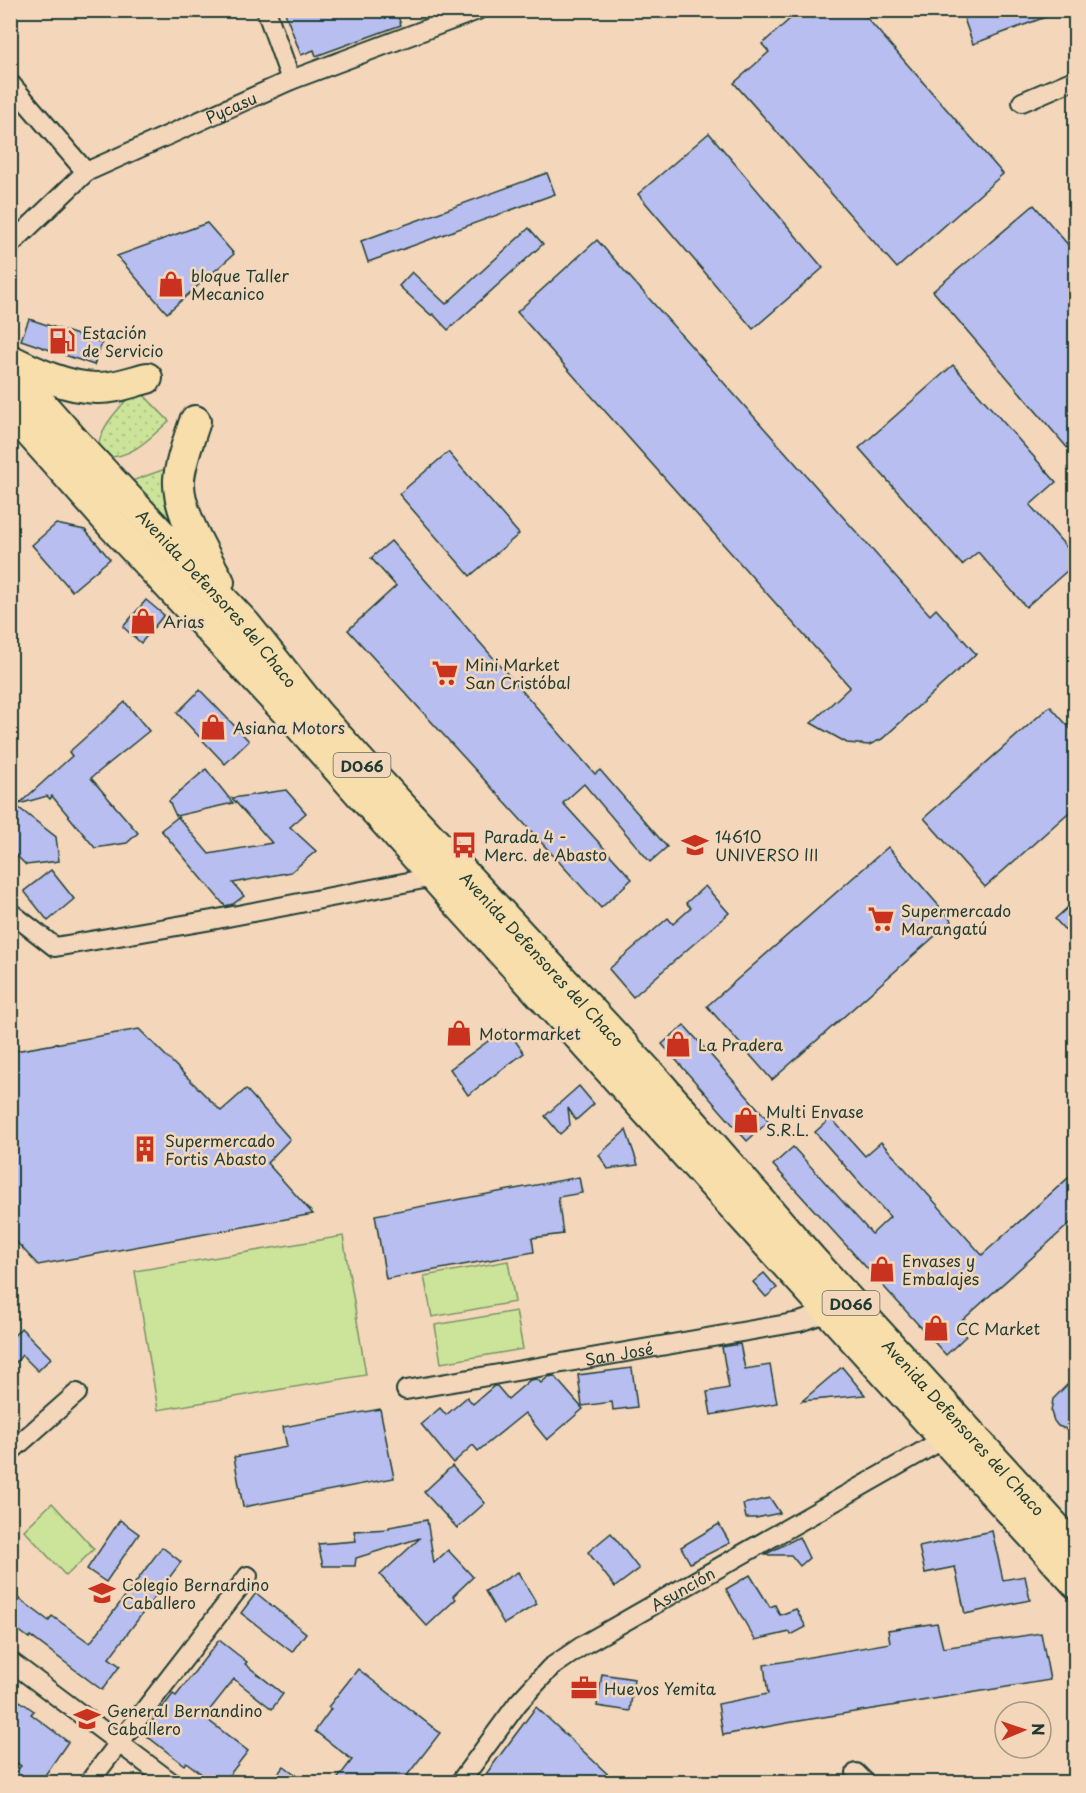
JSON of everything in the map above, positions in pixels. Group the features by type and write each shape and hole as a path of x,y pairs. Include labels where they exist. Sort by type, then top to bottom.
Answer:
{"highway":[{"path":"10,360 37,373 80,387 98,388 147,378"},
{"name":"Avenida Defensores del Chaco","path":"10,369 121,535 301,728 1076,1583"},
{"path":"10,395 67,455"},
{"name":"Avenida Defensores del Chaco","path":"10,410 67,455 112,482 239,618 317,714 362,764 1076,1550"},
{"path":"195,421 182,462 179,481 180,500 239,618"},
{"path":"501,951 524,960 621,1050 619,1065 707,1159 717,1189"}],"street":[{"path":"266,10 291,80"},
{"name":"Pycasu","path":"10,245 86,172 291,80 478,10"},
{"path":"1022,102 1076,79"},
{"path":"10,83 86,172"},
{"path":"10,912 55,947 212,920 434,877"},
{"name":"San José","path":"406,1390 799,1322 829,1312"},
{"path":"10,1452 76,1393"},
{"name":"Asunción","path":"460,1782 518,1702 550,1668 585,1644 944,1439"},
{"path":"88,1782 248,1576"},
{"path":"10,1661 171,1782"}],"green space":[{"path":"137,388 169,421 130,452 101,457 99,445 101,435"},
{"path":"165,469 165,503 171,523 195,555 126,483"},
{"path":"343,1236 366,1375 158,1410 135,1271"},
{"path":"508,1261 515,1302 432,1317 424,1276"},
{"path":"516,1311 523,1349 441,1363 435,1325"},
{"path":"52,1503 94,1549 66,1576 24,1530"}],"building":[{"path":"284,10 396,10 401,25 316,56 314,50 301,55"},
{"path":"800,10 805,10 812,18 820,10 860,10 1003,174 897,268 734,83 769,52 762,44"},
{"path":"961,10 1058,10 1059,12 973,44"},
{"path":"709,133 823,268 753,329 638,194"},
{"path":"547,173 555,194 368,262 361,241"},
{"path":"1034,205 1076,254 1076,458 933,291"},
{"name":"bloque Taller Mecanico","path":"207,223 234,254 167,313 117,256"},
{"path":"529,228 543,244 448,330 433,314 431,315 399,286 412,272 446,304"},
{"path":"597,240 930,615 936,609 976,654 882,739 869,745 847,743 811,723 850,687 517,312"},
{"name":"Estación de Servicio","path":"29,319 102,343 94,365 21,340"},
{"path":"953,365 1056,482 1030,505 1076,558 1076,563 1026,607 978,552 962,565 859,448"},
{"path":"448,452 519,534 470,576 399,494"},
{"path":"56,524 85,530 110,559 72,591 32,545"},
{"path":"391,541 595,774 600,770 667,847 650,862 584,784 563,803 632,879 601,908 348,630 396,586 371,558"},
{"name":"Arias","path":"146,600 164,615 141,643 123,627"},
{"name":"Asiana Motors","path":"200,690 249,741 225,764 177,713"},
{"path":"125,702 149,731 91,778 138,833 127,843 95,848 52,796 50,799 47,796 19,804 72,756 69,752"},
{"path":"1050,706 1076,735 1076,806 985,887 924,818"},
{"path":"206,769 233,803 176,816 169,801"},
{"path":"286,790 306,813 290,827 316,851 291,872 233,883 244,896 233,904 225,906 161,830 178,817 209,854 272,843 232,798"},
{"path":"10,801 56,837 59,861 26,865 10,849"},
{"path":"888,847 952,921 772,1080 707,1006"},
{"path":"51,870 74,899 48,921 24,891"},
{"path":"705,886 729,913 633,997 609,969 668,918 673,924 691,908 686,903"},
{"path":"1076,900 1076,942 1055,919"},
{"path":"684,1025 769,1121 747,1141 662,1044"},
{"path":"506,1028 524,1053 468,1095 450,1069"},
{"name":"Supermercado Fortis Abasto","path":"139,1029 221,1111 246,1089 290,1139 267,1163 313,1214 38,1265 10,1235 10,1052"},
{"path":"579,1086 594,1104 576,1120 568,1108 570,1125 560,1134 545,1116"},
{"path":"831,1118 865,1156 881,1142 982,1255 1076,1171 1076,1218 956,1326 966,1336 946,1355 773,1165 793,1147 872,1234 890,1217 815,1132"},
{"path":"626,1130 638,1165 608,1169 599,1155"},
{"path":"579,1177 582,1193 558,1197 563,1234 532,1238 534,1252 386,1279 375,1215"},
{"path":"764,1273 777,1288 766,1297 753,1282"},
{"path":"21,1328 51,1358 38,1371 22,1355 10,1370 10,1340"},
{"path":"740,1344 745,1369 770,1365 777,1403 711,1415 707,1392 729,1388 722,1347"},
{"path":"842,1367 865,1395 802,1401"},
{"path":"632,1368 637,1407 613,1410 612,1402 582,1406 578,1375"},
{"path":"554,1376 583,1409 547,1440 525,1413 478,1451 473,1445 453,1463 421,1424 440,1408 446,1415 467,1397 473,1404 494,1386 497,1386 508,1399 530,1380 537,1379 541,1383 548,1377"},
{"path":"1076,1376 1076,1428 1066,1429 1058,1426 1054,1421 1051,1412 1053,1399"},
{"path":"380,1409 394,1478 243,1507 234,1457 287,1447 283,1427"},
{"path":"452,1466 485,1503 457,1528 424,1492"},
{"path":"770,1498 780,1513 746,1518 743,1504"},
{"path":"120,1520 139,1534 106,1582 87,1569"},
{"path":"427,1520 434,1563 448,1550 473,1577 453,1596 456,1599 427,1626 380,1575 420,1538 356,1558 355,1566 323,1566 318,1544 356,1541 354,1531 389,1529 389,1527"},
{"path":"719,1524 730,1543 690,1563 681,1547"},
{"path":"992,1531 1003,1580 1025,1576 1030,1600 965,1614 955,1567 925,1573 919,1547"},
{"path":"611,1533 639,1569 615,1587 588,1552"},
{"path":"799,1537 809,1558 800,1566 791,1555 764,1555"},
{"path":"162,1547 181,1562 109,1658 120,1666 102,1690 30,1636 29,1638 10,1624 10,1592 49,1621 52,1616 90,1643"},
{"path":"518,1572 537,1604 504,1624 485,1591"},
{"path":"750,1575 770,1607 775,1605 780,1615 796,1609 806,1627 791,1635 790,1632 755,1640 726,1589"},
{"path":"256,1593 306,1633 292,1652 241,1613"},
{"path":"937,1623 943,1648 1041,1633 1050,1680 723,1735 718,1704 768,1694 764,1665 890,1643 888,1630"},
{"path":"219,1640 283,1694 272,1709 234,1679 204,1717 248,1751 224,1782 212,1782 186,1762 184,1765 143,1733 173,1694 176,1696"},
{"path":"358,1669 440,1733 402,1782 380,1782 372,1776 368,1782 335,1782 352,1760 315,1731 331,1709 328,1707"},
{"path":"602,1674 634,1679 630,1711 597,1706"},
{"path":"10,1697 34,1711 31,1714 68,1742 41,1781 36,1777 32,1782 10,1782 21,1766 10,1758"},
{"path":"536,1707 616,1782 480,1782"},
{"path":"284,1766 306,1782 271,1782"}],"place":[{"name":"bloque Taller Mecanico","path":"171,284"},
{"name":"Estación de Servicio","path":"62,341"},
{"name":"Arias","path":"143,621"},
{"name":"Mini Market San Cristóbal","path":"445,673"},
{"name":"Asiana Motors","path":"213,727"},
{"name":"Parada 4 - Merc. de Abasto","path":"464,845"},
{"name":"14610 UNIVERSO III","path":"695,845"},
{"name":"Supermercado Marangatú","path":"881,919"},
{"name":"Motormarket","path":"459,1033"},
{"name":"La Pradera","path":"678,1044"},
{"name":"Multi Envase S.R.L.","path":"746,1120"},
{"name":"Supermercado Fortis Abasto","path":"145,1149"},
{"name":"Envases y Embalajes","path":"882,1269"},
{"name":"CC Market","path":"936,1328"},
{"name":"Colegio Bernardino Caballero","path":"102,1593"},
{"name":"Huevos Yemita","path":"584,1688"},
{"name":"General Bernandino Caballero","path":"87,1719"}]}
